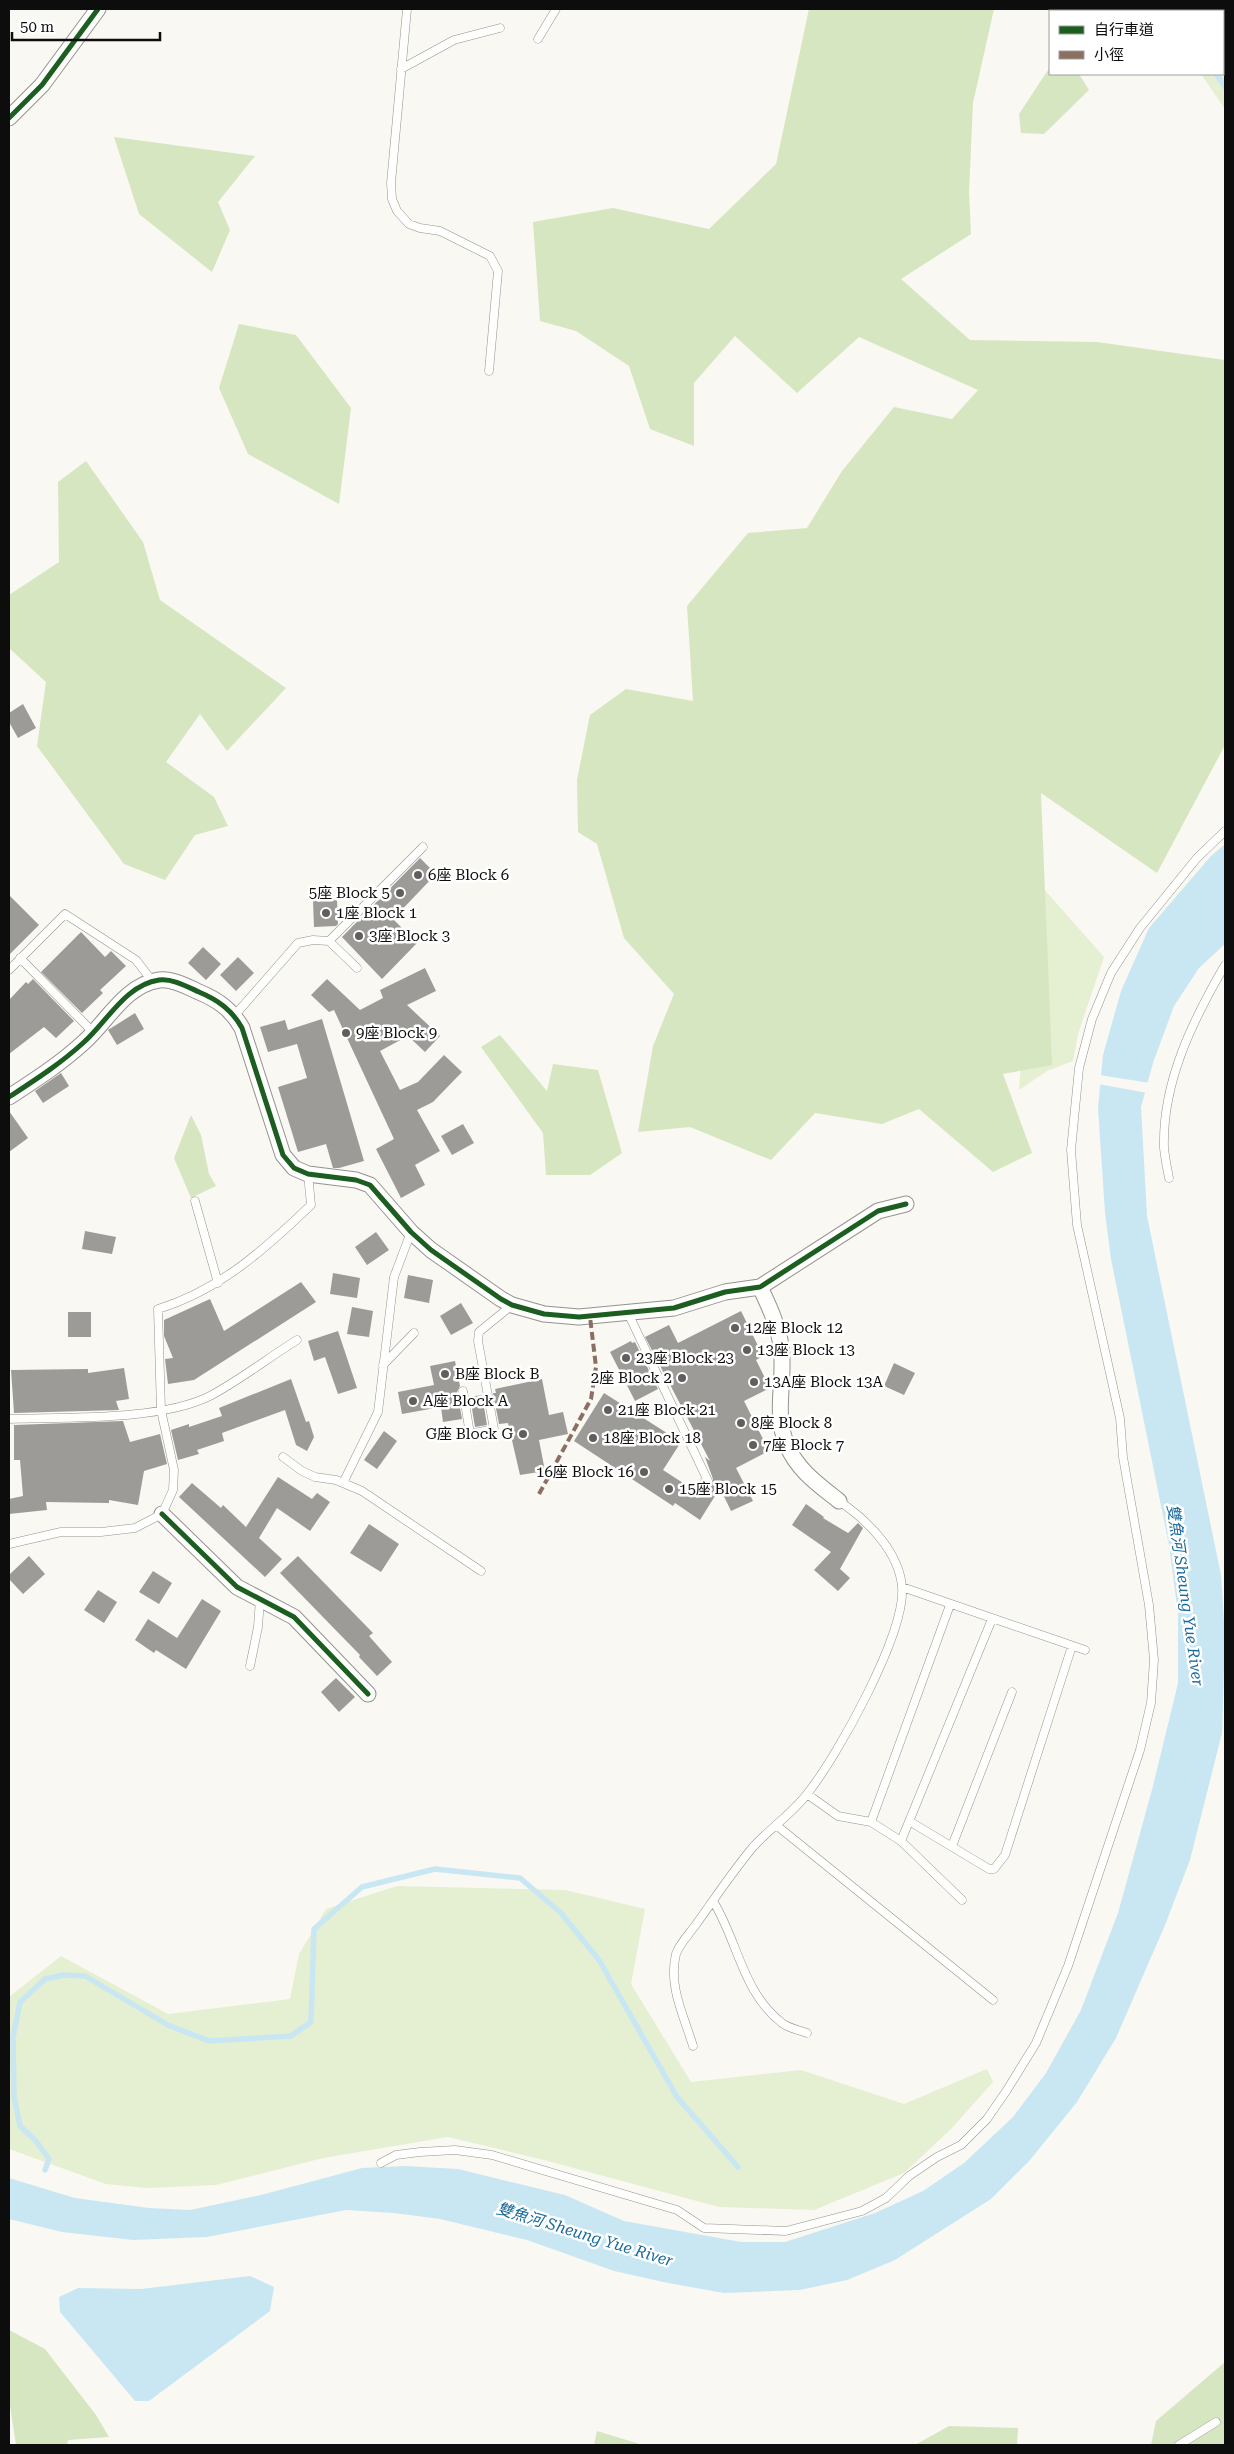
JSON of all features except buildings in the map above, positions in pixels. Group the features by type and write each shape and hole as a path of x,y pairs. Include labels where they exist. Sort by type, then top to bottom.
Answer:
{"street":[{"path":"9,118 42,85 98,9"},
{"path":"9,1097 58,1064 138,988 160,980 182,984 208,996 235,1015 242,1028 283,1155 294,1168 308,1174 356,1180 370,1185 411,1232 439,1255 489,1292 512,1305 544,1314 579,1317 674,1308 725,1292 760,1287 878,1211 906,1204"},
{"path":"760,1287 772,1312 781,1346 781,1421 787,1446 804,1473 839,1501"},
{"path":"162,1514 237,1587 294,1617 368,1694"}],"lane":[{"path":"407,9 391,183 392,199 397,211 409,224 447,234 490,256 494,262 498,271 489,371"},
{"path":"538,39 556,9"},
{"path":"401,69 454,40 500,28"},
{"path":"381,2163 396,2155 420,2152 455,2150 492,2155 677,2210 704,2228 786,2231 862,2211 886,2198 909,2176 937,2157 961,2145 987,2119 1007,2090 1036,2043 1068,1966 1140,1750 1151,1704 1154,1660 1149,1605 1123,1457 1120,1418 1077,1225 1071,1150 1080,1061 1092,1019 1111,973 1140,928 1197,858 1225,831"},
{"path":"329,942 423,847"},
{"path":"9,970 65,914 136,960 153,982"},
{"path":"235,1015 298,943 313,940 329,942 356,968"},
{"path":"20,958 93,1032"},
{"path":"1169,1178 1164,1148 1168,1105 1177,1061 1210,990 1225,965"},
{"path":"9,1544 61,1532 101,1532 135,1528 162,1514 173,1490 174,1470 161,1410 158,1308 184,1301 218,1284 265,1249 311,1205 308,1174"},
{"path":"195,1201 218,1284"},
{"path":"343,1483 378,1412 394,1277 411,1232"},
{"path":"463,1391 470,1434 494,1429 478,1341 479,1332 512,1305"},
{"path":"628,1313 708,1481"},
{"path":"383,1365 414,1333"},
{"path":"9,1419 102,1416 172,1409 209,1396 297,1340"},
{"path":"283,1458 302,1472 315,1478 343,1483 362,1491 481,1571"},
{"path":"693,2046 673,1984 676,1953 754,1847 807,1794 876,1680 897,1617 902,1587 896,1564 889,1550 856,1512 839,1501"},
{"path":"902,1587 1085,1650"},
{"path":"250,1666 258,1627 260,1598"},
{"path":"871,1822 950,1605"},
{"path":"901,1841 992,1619"},
{"path":"909,1821 989,1869 994,1869 1005,1855 1072,1646"},
{"path":"952,1846 1012,1692"},
{"path":"807,1794 838,1816 871,1822 901,1841 962,1900"},
{"path":"776,1825 993,2000"},
{"path":"713,1901 729,1929 746,1977 761,2000 783,2023 807,2033"},
{"path":"1179,2445 1216,2422"}],"green space":[{"path":"809,9 994,9 973,103 969,192 971,234 901,279 970,340 1097,342 1225,360 1225,745 1157,873 1041,793 1052,1065 1003,1074 1032,1153 993,1172 919,1109 882,1124 815,1113 771,1160 690,1127 638,1132 653,1046 674,994 624,938 597,844 578,832 577,780 590,715 626,689 693,701 687,606 748,533 807,528 842,471 894,407 952,419 978,390 859,337 797,393 735,336 694,383 694,446 650,429 629,366 576,331 540,321 533,222 613,208 709,229 776,164"},
{"path":"1224,62 1225,64 1225,109 1202,75 1224,75"},
{"path":"1049,69 1049,75 1080,75 1089,90 1044,134 1021,133 1019,114"},
{"path":"114,137 255,156 218,202 230,230 212,272 139,214"},
{"path":"239,324 296,335 351,408 339,504 248,454 219,388"},
{"path":"86,461 143,542 160,600 286,688 227,751 200,714 166,762 214,797 228,826 195,835 165,880 124,864 37,746 46,682 9,648 9,595 59,562 58,482"},
{"path":"1035,879 1104,957 1078,1034 1073,1061 1047,1071 1019,1090"},
{"path":"500,1035 547,1091 553,1064 598,1070 622,1153 590,1175 546,1175 543,1133 481,1047"},
{"path":"191,1115 201,1135 209,1174 216,1186 191,1198 174,1158"},
{"path":"397,1886 565,1890 645,1909 631,1984 691,2082 801,2070 904,2104 987,2069 993,2082 951,2129 904,2173 814,2210 719,2207 544,2160 448,2137 323,2158 216,2185 147,2188 106,2184 9,2149 9,1997 61,1956 168,2014 290,1999 299,1954 326,1909"},
{"path":"9,2330 45,2349 96,2415 109,2437 68,2440 67,2445 16,2445 9,2399"},
{"path":"1225,2362 1225,2445 1151,2445 1156,2421"},
{"path":"949,2426 1018,2428 1017,2445 915,2445"},
{"path":"597,2431 643,2445 594,2445"}],"water":[{"name":"雙魚河 Sheung Yue River","path":"1225,844 1225,944 1199,968 1174,1006 1153,1063 1141,1107 1147,1216 1221,1575 1225,1637 1222,1733 1190,1860 1165,1925 1116,2038 1077,2102 1030,2160 991,2199 895,2260 847,2280 800,2290 724,2293 668,2283 614,2271 527,2240 440,2219 394,2213 346,2210 207,2237 133,2240 62,2232 9,2219 9,2178 75,2198 149,2208 190,2210 261,2195 362,2168 405,2166 458,2169 565,2195 624,2221 741,2242 785,2242 875,2213 923,2191 964,2163 1013,2117 1046,2073 1081,2010 1118,1913 1153,1786 1178,1683 1178,1614 1169,1545 1111,1259 1105,1213 1098,1108 1103,1055 1121,991 1149,928 1211,856"},
{"path":"250,2276 274,2287 270,2311 149,2401 135,2401 60,2312 59,2297 78,2288 141,2289"}],"pier":[{"path":"1099,1075 1150,1083 1148,1093 1098,1084"}],"waterway":[{"path":"1217,75 1225,87"},
{"path":"45,2170 49,2159 36,2141 20,2126 14,2097 13,2037 20,2002 45,1979 63,1975 85,1976 168,2025 209,2041 291,2036 311,2022 314,1929 362,1887 435,1869 520,1878 561,1913 599,1960 677,2097 738,2167"}],"marked path":[{"path":"539,1494 591,1399 596,1367 590,1317"}],"cycle path":[{"path":"9,118 42,85 98,9"},
{"path":"9,1097 47,1072 74,1051 136,989 147,983 159,980 169,980 185,985 224,1006 242,1028 283,1155 294,1168 308,1174 356,1180 370,1185 411,1232 431,1250 501,1299 512,1305 544,1314 579,1317 674,1308 725,1292 760,1287 878,1211 906,1204"},
{"path":"162,1514 237,1587 294,1617 368,1694"}],"place":[{"name":"6座 Block 6","path":"418,875"},
{"name":"5座 Block 5","path":"400,893"},
{"name":"1座 Block 1","path":"326,913"},
{"name":"3座 Block 3","path":"359,936"},
{"name":"9座 Block 9","path":"346,1033"},
{"name":"12座 Block 12","path":"735,1328"},
{"name":"13座 Block 13","path":"747,1350"},
{"name":"23座 Block 23","path":"626,1358"},
{"name":"B座 Block B","path":"445,1374"},
{"name":"2座 Block 2","path":"682,1378"},
{"name":"13A座 Block 13A","path":"754,1382"},
{"name":"A座 Block A","path":"413,1401"},
{"name":"21座 Block 21","path":"608,1410"},
{"name":"8座 Block 8","path":"741,1423"},
{"name":"G座 Block G","path":"523,1434"},
{"name":"18座 Block 18","path":"593,1438"},
{"name":"7座 Block 7","path":"753,1445"},
{"name":"16座 Block 16","path":"644,1472"},
{"name":"15座 Block 15","path":"669,1489"}]}
